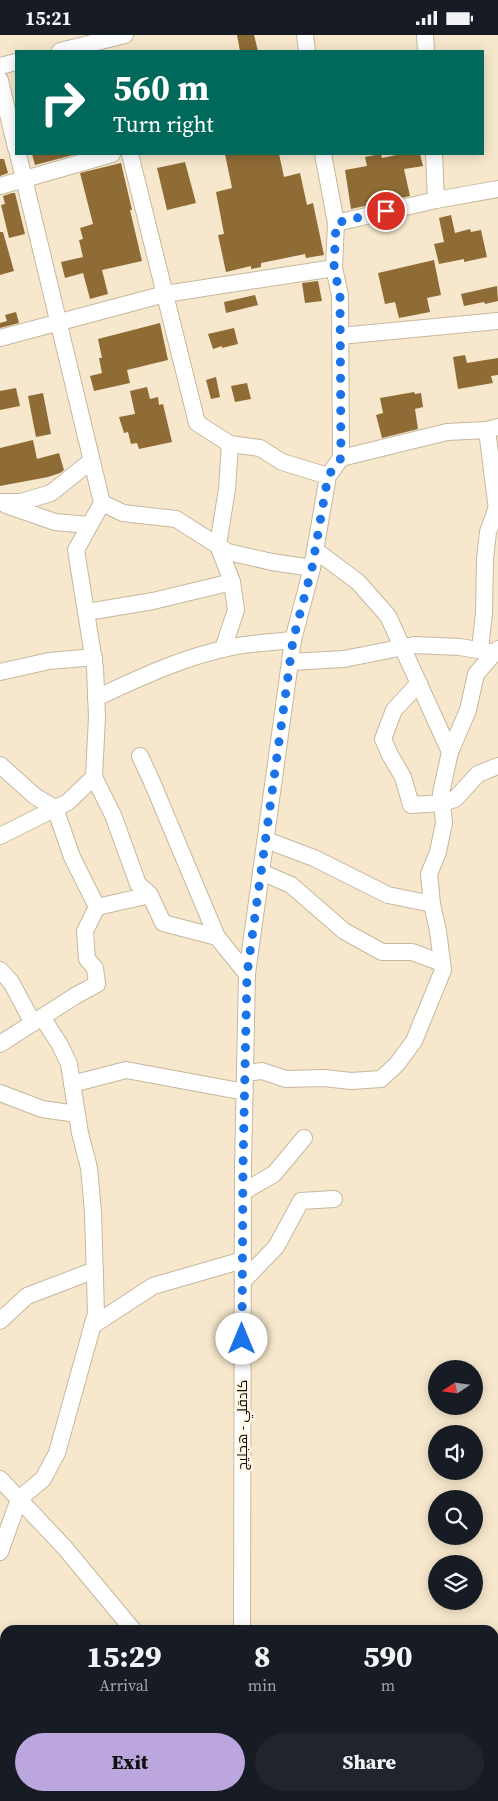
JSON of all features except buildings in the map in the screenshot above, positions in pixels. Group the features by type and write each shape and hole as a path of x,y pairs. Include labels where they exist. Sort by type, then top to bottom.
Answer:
{"street":[{"path":"65,50 125,35"},
{"path":"305,35 307,50"},
{"path":"425,35 426,50"},
{"path":"0,66 15,62"},
{"path":"0,80 15,144"},
{"path":"18,155 102,503 76,550 94,657 96,698 94,777 113,815 138,884 150,895 163,923 217,937"},
{"path":"0,186 109,155"},
{"path":"130,155 197,423 214,436 230,444 260,448 282,462 328,476"},
{"path":"245,1073 262,1071 286,1079 324,1078 351,1081 381,1079 414,1041 443,970 429,874 438,852 444,823 441,793 450,752 468,710 476,674 491,651 484,613 485,559 488,532 497,514 492,429 447,432 341,458 340,295 334,268 336,223 323,155"},
{"path":"434,155 436,200"},
{"path":"336,223 436,200 498,189"},
{"path":"0,338 165,294 334,268"},
{"path":"340,336 498,321"},
{"path":"222,649 236,610 232,581 218,545 227,489 230,444"},
{"name":"كادقلي - هجليج","path":"242,1625 242,1281 247,974 293,640 312,568 328,476 341,458"},
{"path":"0,503 21,502 51,493 91,461"},
{"path":"0,503 55,522 89,525"},
{"path":"102,503 123,513 176,519 228,552 312,568"},
{"path":"315,550 358,582 388,616 450,752"},
{"path":"87,612 153,601 232,581"},
{"path":"96,698 154,670 184,659 234,646 293,640"},
{"path":"290,663 344,659 414,645 460,647 491,651"},
{"path":"0,672 49,661 94,657"},
{"path":"419,683 394,710 383,739 402,777 411,805 442,803 455,799 478,774 498,766"},
{"path":"140,756 217,937 247,974"},
{"path":"0,765 36,797 55,808 72,857 97,907"},
{"path":"0,836 68,802 94,777"},
{"path":"266,840 314,858 388,895 432,904"},
{"path":"261,872 290,885 344,931 382,953 412,952 442,963"},
{"path":"97,907 150,895"},
{"path":"0,1044 97,984 95,968 87,959 85,931 97,907"},
{"path":"0,970 63,1051 68,1064 80,1133 89,1168 93,1212 96,1313 57,1453 43,1479 18,1499 0,1552"},
{"path":"72,1084 126,1070 244,1091"},
{"path":"0,1093 42,1109 77,1114"},
{"path":"243,1192 274,1174 304,1138"},
{"path":"242,1281 276,1247 301,1201 334,1199"},
{"path":"92,1326 153,1286 243,1260"},
{"path":"0,1321 27,1296 95,1270"},
{"path":"0,1479 65,1548 129,1625"}],"route":[{"path":"242,1339 247,974 293,640 312,568 328,476 341,458 340,295 334,268 336,223 386,211"}]}
